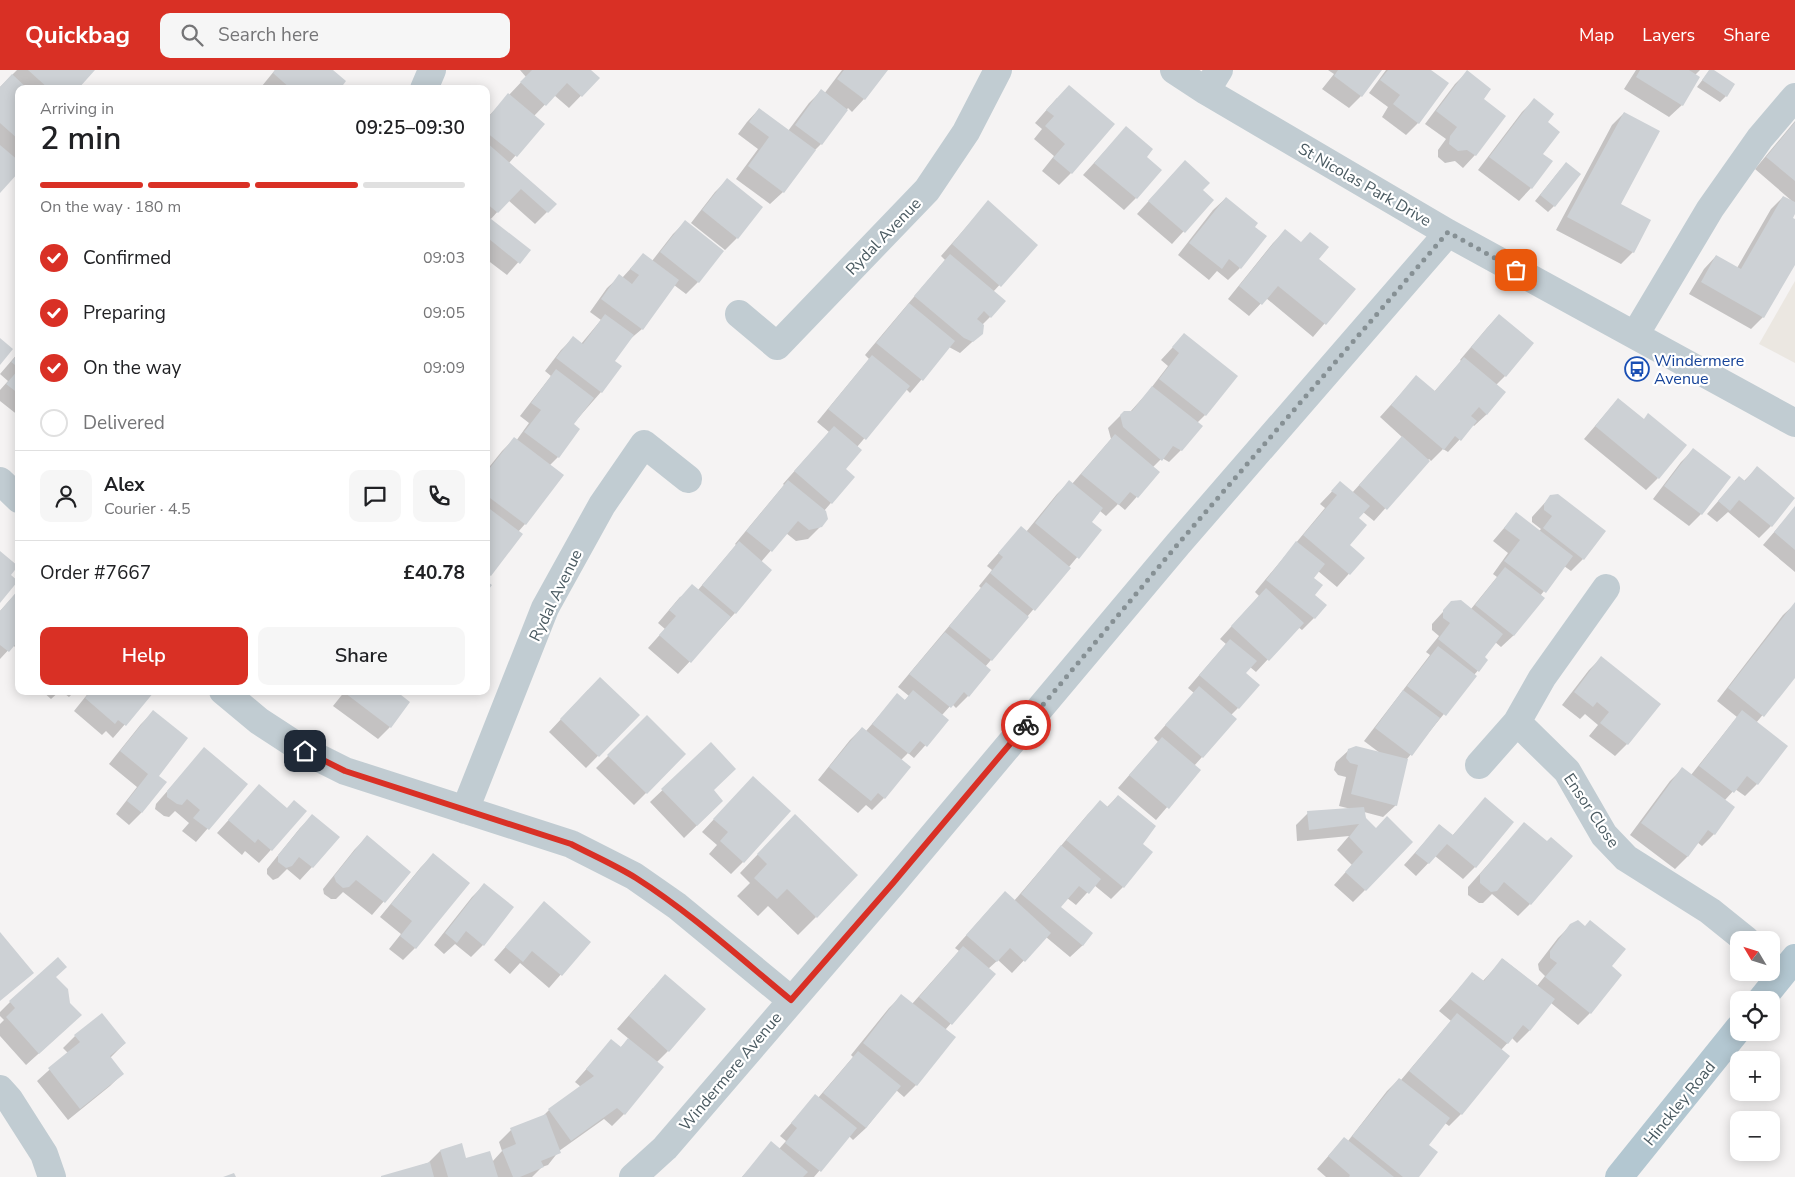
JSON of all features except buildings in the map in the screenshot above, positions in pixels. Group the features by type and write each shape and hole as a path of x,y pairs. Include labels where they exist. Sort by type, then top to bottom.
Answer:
{"main road":[{"path":"1767,991 1784,963"},
{"name":"Hinckley Road","path":"1619,1177 1730,1039"}],"street":[{"path":"426,85 432,70"},
{"name":"Rydal Avenue","path":"739,314 777,346 927,190 966,132 998,70"},
{"name":"St Nicolas Park Drive","path":"1174,70 1213,81 1448,232 1795,423"},
{"path":"1635,335 1710,209 1760,138 1795,97"},
{"name":"Windermere Avenue","path":"633,1177 665,1148 899,876 1178,544 1448,232"},
{"name":"Rydal Avenue","path":"465,810 545,608 602,505 644,444 688,479"},
{"path":"0,481 15,495"},
{"path":"1479,765 1517,722 1542,678 1606,588"},
{"path":"228,695 259,722 305,751 345,771 571,844 634,876 677,906 791,1000"},
{"name":"Ensor Close","path":"1517,722 1567,771 1604,835 1626,858 1710,911 1735,931"},
{"path":"0,1089 9,1099 44,1154 52,1177"}],"shaded area":[{"path":"1795,281 1795,363 1759,344"}],"way so far":[{"path":"1026,725 1178,544 1448,232 1516,270"}],"place":[{"name":"Windermere Avenue","path":"1637,369"}],"route":[{"path":"305,751 345,771 571,844 634,876 677,906 791,1000 893,883 1026,725"}]}
